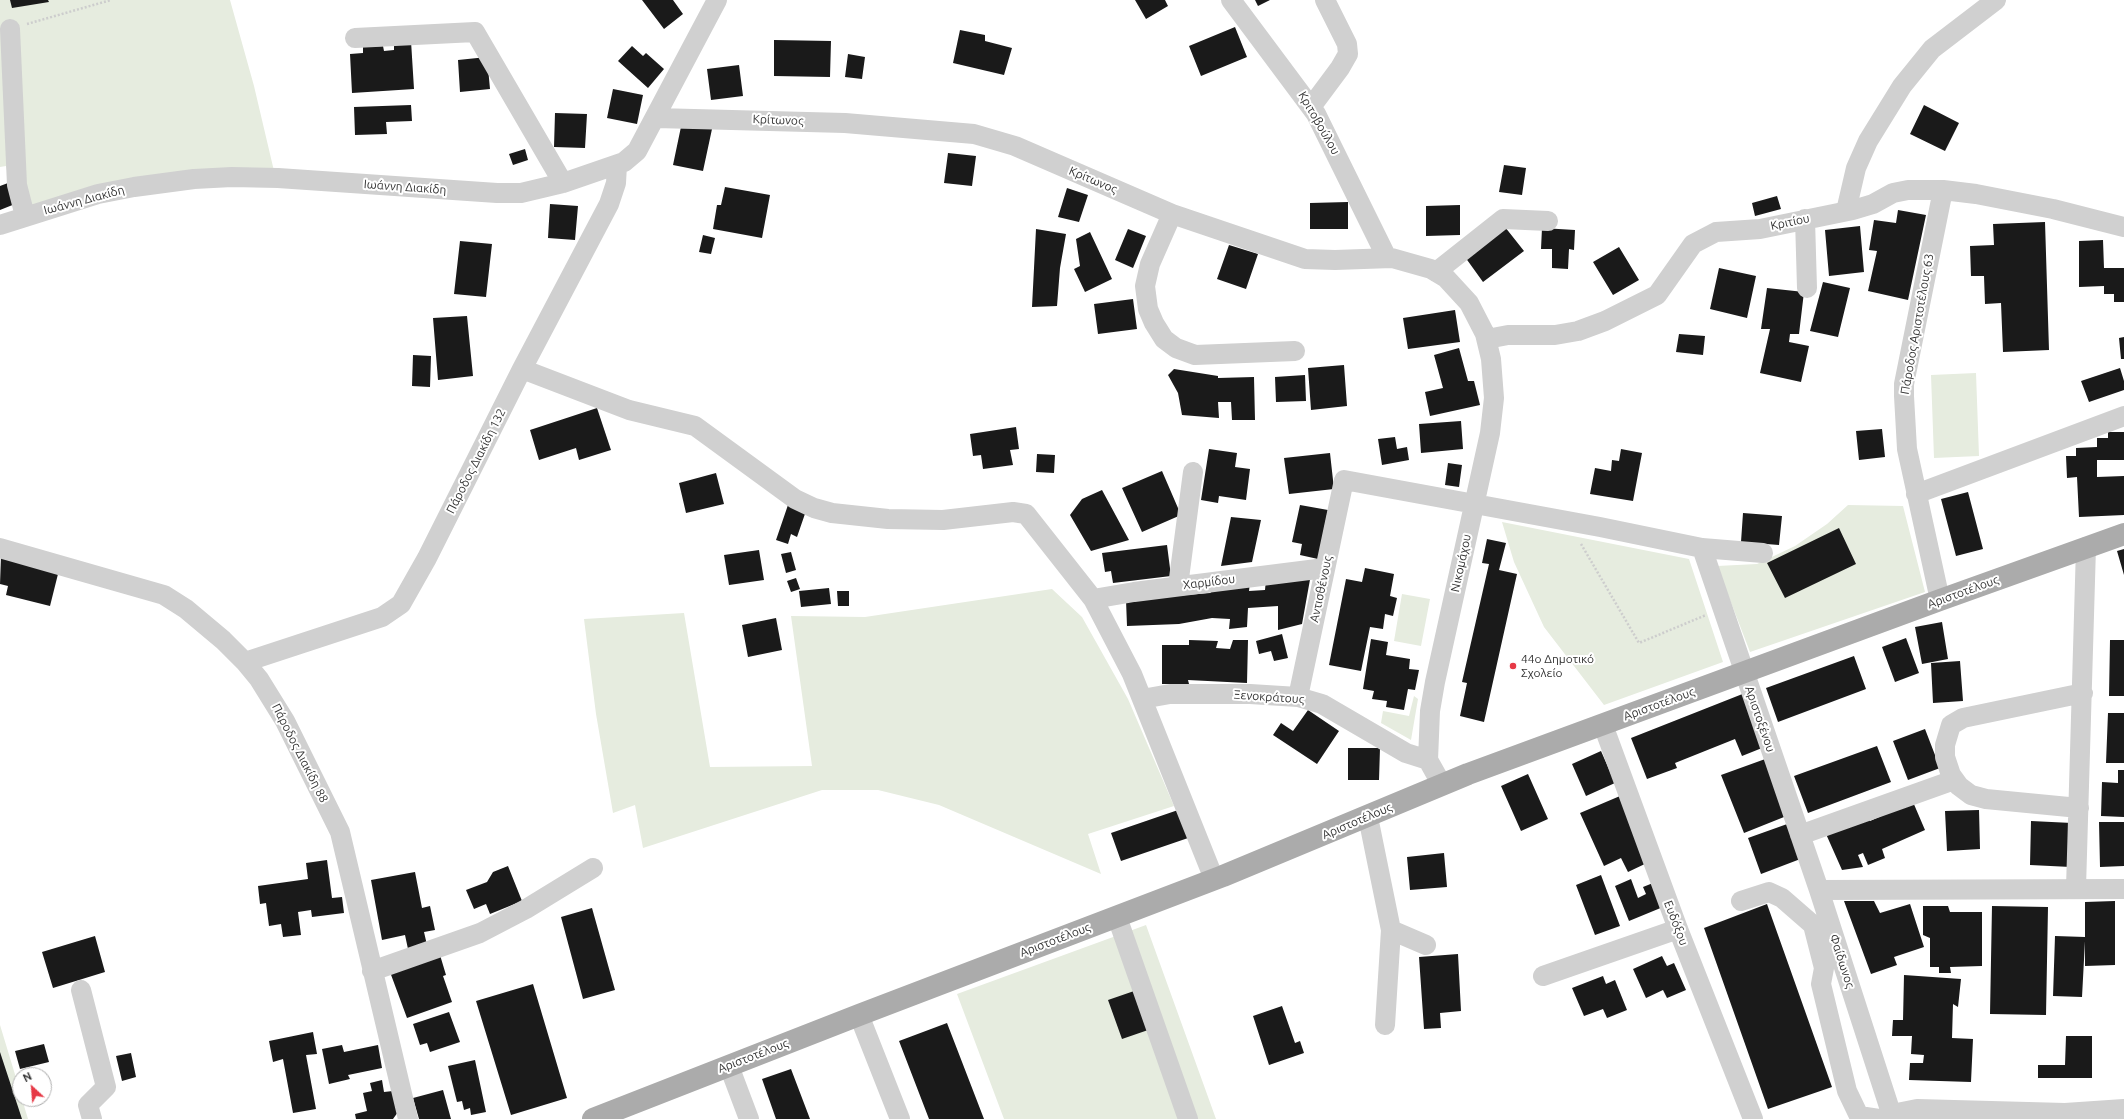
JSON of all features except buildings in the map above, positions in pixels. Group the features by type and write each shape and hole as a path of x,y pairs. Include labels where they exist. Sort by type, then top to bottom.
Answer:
{"main road":[{"name":"Αριστοτέλους","path":"598,1118 859,1015 1214,879 1368,817 1442,784 1940,600 2124,534"}],"street":[{"name":"Ιωάννη Διακίδη","path":"0,225 25,216 105,193 134,187 207,178 278,178 497,193 521,193 563,183 624,162 637,151 656,118 717,0"},
{"name":"Κριτοβούλου","path":"1231,0 1311,106 1331,142 1388,258"},
{"path":"1311,106 1332,81 1348,54 1347,44 1325,0"},
{"path":"1846,211 1856,168 1868,141 1902,86 1932,49 1996,0"},
{"path":"10,29 17,185 25,216"},
{"path":"355,38 476,32 563,183"},
{"name":"Κρίτωνος","path":"656,118 846,123 974,134 1015,146 1172,214 1309,260 1388,258 1413,263 1436,272 1446,278 1464,297 1476,316 1487,339"},
{"name":"Πάροδος Διακίδη 132","path":"245,662 382,617 401,604 427,558 522,369 609,204 616,183 617,165"},
{"name":"Κριτίου","path":"1487,339 1508,335 1555,335 1578,331 1605,321 1657,295 1693,244 1716,232 1760,229 1846,211 1863,207 1893,193 1908,190 1943,190 1976,194 2053,209 2124,227"},
{"name":"Πάροδος Αριστοτέλους 63","path":"1940,600 1907,449 1904,384 1943,190"},
{"path":"1172,214 1150,264 1145,286 1148,309 1154,323 1164,339 1176,348 1195,355 1295,351"},
{"path":"1436,272 1503,219 1548,221"},
{"path":"1805,219 1807,288"},
{"name":"Νικομάχου","path":"1428,760 1430,711 1435,682 1487,446 1493,409 1492,368 1487,339"},
{"path":"522,369 629,410 695,426 795,498 814,508 832,513 888,519 927,520 1014,512 1026,514 1093,599 1142,699 1214,879"},
{"path":"1916,494 2124,416"},
{"path":"1178,586 1193,472"},
{"name":"Αντισθένους","path":"1298,697 1344,480 1474,504"},
{"path":"1474,504 1702,548 1763,553"},
{"path":"2076,888 2083,693 2086,547"},
{"name":"Πάροδος Διακίδη 88","path":"0,548 164,595 186,609 245,662 259,678 279,709 340,832 408,1119"},
{"name":"Αριστοξένου","path":"1702,548 1819,890"},
{"name":"Χαρμίδου","path":"1093,599 1178,586 1325,568"},
{"path":"2079,808 1978,798 1964,791 1954,780 1945,757 1945,745 1948,730 1956,721 1971,715 2083,693"},
{"name":"Ξενοκράτους","path":"1142,699 1170,694 1250,694 1298,697 1315,701 1406,752 1428,760"},
{"name":"Ευδόξου","path":"1603,724 1678,929 1753,1119"},
{"path":"1428,760 1442,784"},
{"path":"1800,835 1954,780"},
{"path":"1368,817 1391,930 1385,1025"},
{"path":"372,971 480,933 526,909 593,868"},
{"path":"1819,890 2124,889"},
{"name":"Φαίδωνος","path":"1819,890 1821,924 1885,1118"},
{"path":"1741,901 1769,892 1782,898 1821,924 1824,968 1821,984 1847,1091 1860,1116 1885,1118 1932,1109 2066,1113 2117,1110"},
{"path":"1117,917 1188,1119"},
{"path":"1542,976 1678,929"},
{"path":"1391,930 1426,945"},
{"path":"80,990 106,1087 88,1105 92,1119"},
{"path":"859,1015 900,1119"},
{"path":"729,1066 749,1119"}],"path":[{"path":"10,29 111,0"},
{"path":"1568,521 1601,581 1638,642 1723,608"}],"shaded area":[{"path":"0,0 230,0 254,86 274,171 18,214 6,166 0,167"},
{"path":"1976,373 1979,456 1934,458 1931,375"},
{"path":"1848,505 1903,506 1925,592 1750,652 1717,566 1757,564 1795,546 1827,524"},
{"path":"1502,522 1689,559 1723,662 1604,705 1544,627 1514,562"},
{"path":"1052,589 1082,617 1128,699 1174,806 1088,834 1101,874 939,805 878,790 822,790 643,848 635,805 613,813 596,714 584,619 684,613 710,767 812,766 791,616 865,617"},
{"path":"1402,594 1430,599 1421,646 1394,641"},
{"path":"1414,696 1418,699 1411,740 1381,723 1383,711 1409,716"},
{"path":"1146,925 1216,1119 1004,1119 957,994"},
{"path":"0,1025 13,1067 12,1107 24,1107 28,1119 0,1119"}],"place":[{"name":"44ο Δημοτικό Σχολείο","path":"1513,666"}]}
